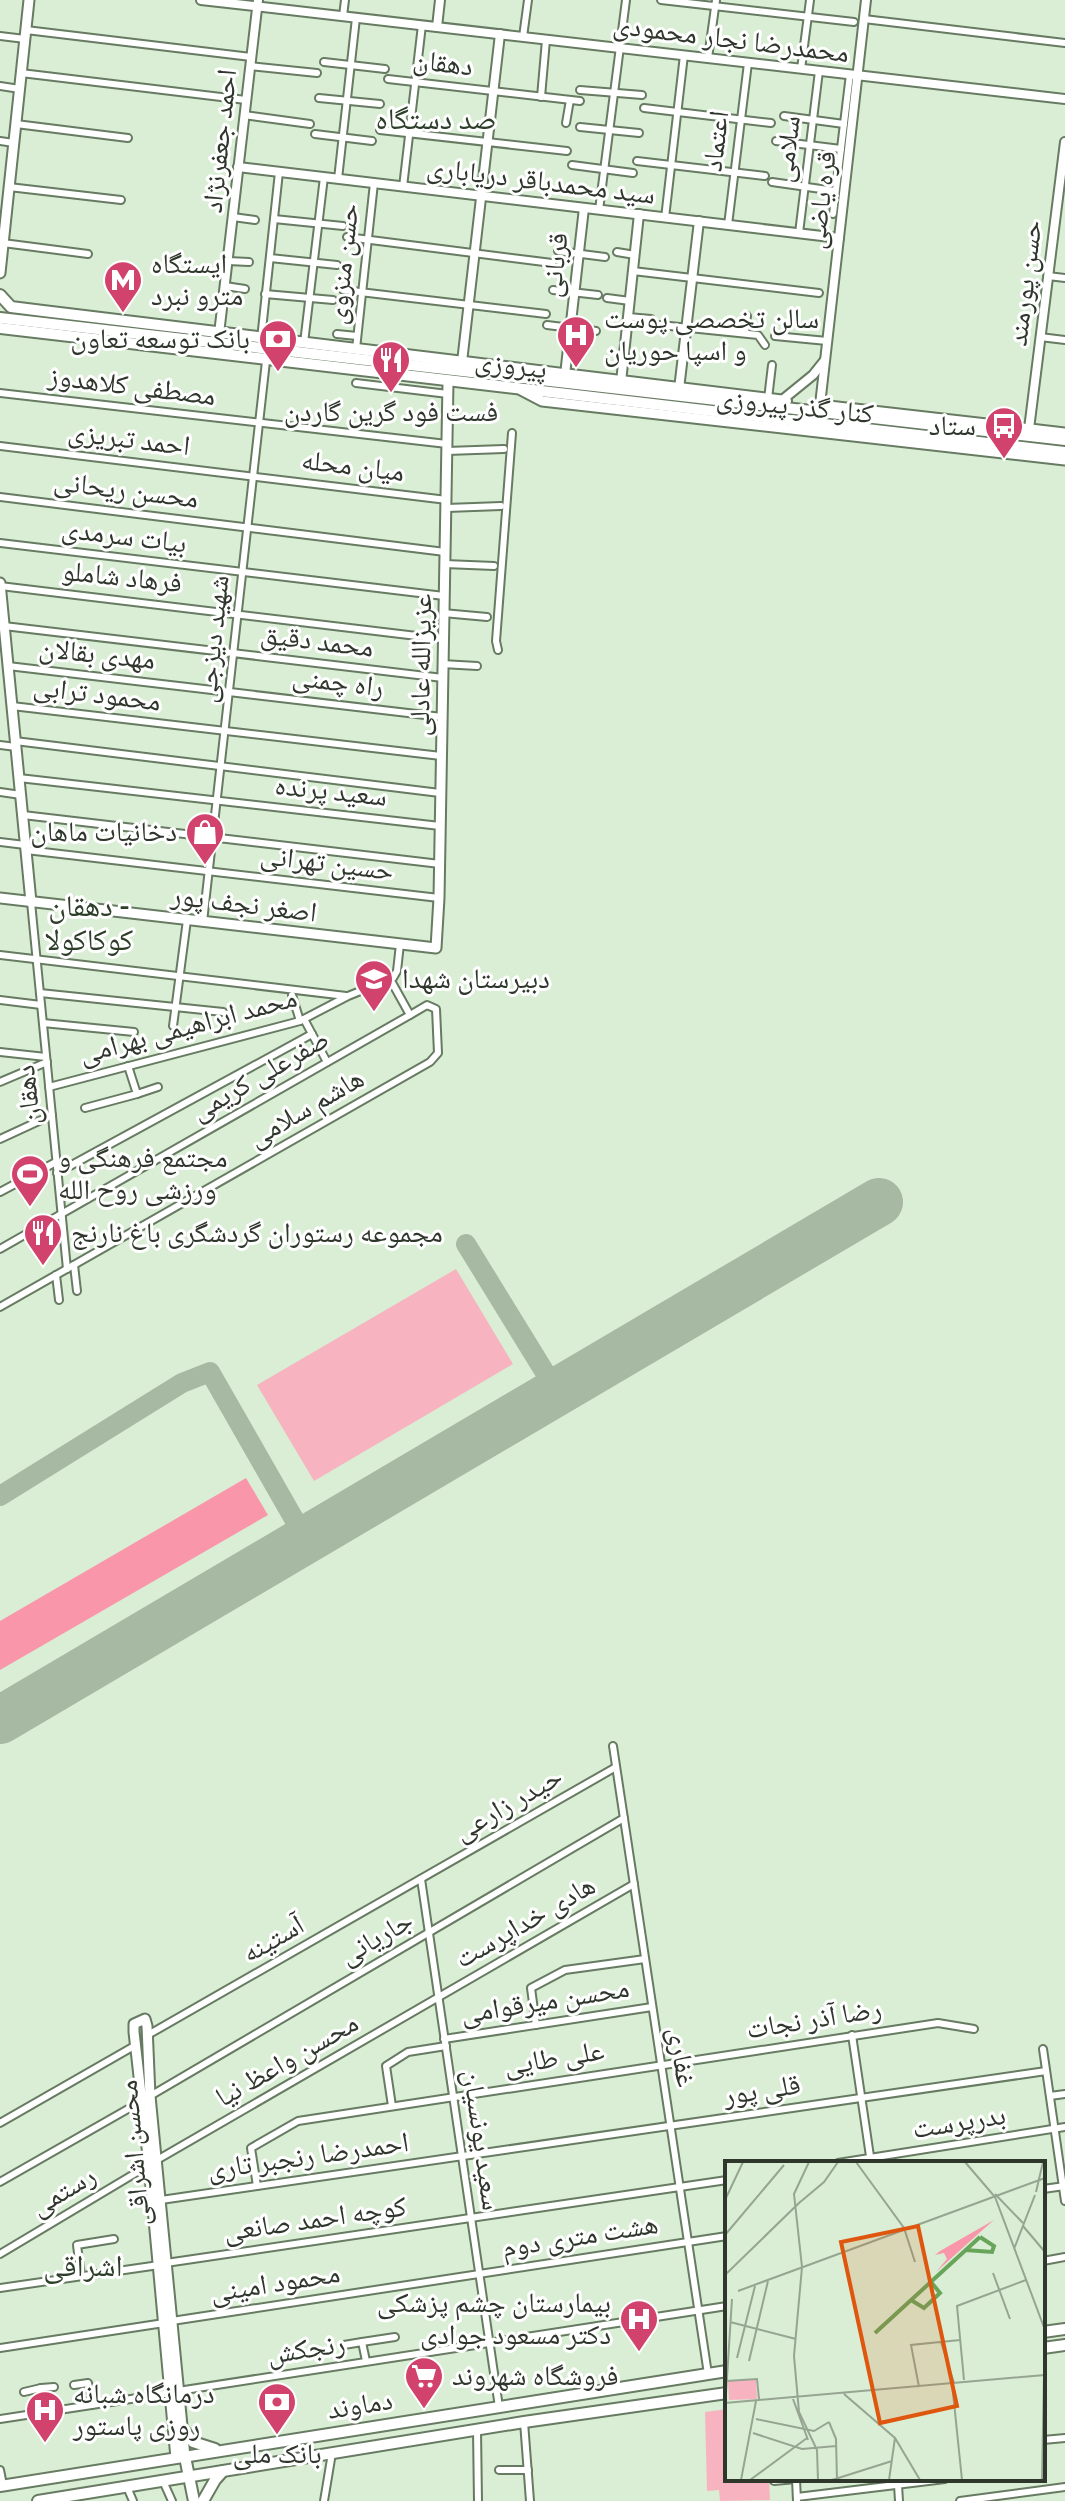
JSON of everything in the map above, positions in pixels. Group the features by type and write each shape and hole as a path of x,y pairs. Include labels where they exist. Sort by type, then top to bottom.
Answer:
{"main road":[{"path":"0,273 4,207 9,187 29,0"},
{"path":"0,295 11,307 148,325 219,339 304,343 768,399 819,414"},
{"name":"پیروزی","path":"0,318 219,339 388,369 448,388 521,390 819,414 1028,433 1065,440"},
{"path":"92,318 106,330"},
{"path":"133,333 148,325"},
{"name":"پیروزی","path":"0,328 266,361 449,370 819,414 934,437 1065,452"},
{"path":"448,388 449,370"},
{"name":"عزیزالله عادلی","path":"436,948 448,388"},
{"name":"کنار گذر پیروزی","path":"521,390 542,401 1065,460"},
{"path":"1028,433 1065,433"},
{"path":"911,441 934,437"},
{"name":"دهقان","path":"0,585 8,699 16,744 31,902"},
{"name":"اصغر نجف پور","path":"0,898 436,948"},
{"path":"136,2045 134,2024 140,2020 145,2019 146,2036"},
{"name":"محسن اشراقی","path":"146,2036 146,2098"},
{"name":"محسن اشراقی","path":"136,2045 153,2163 180,2458"},
{"name":"محسن اشراقی","path":"153,2163 161,2200 162,2264"},
{"path":"1045,2332 1065,2329"},
{"path":"1045,2348 1065,2345"},
{"name":"دماوند","path":"2,2486 725,2371"},
{"name":"محسن اشراقی","path":"174,2392 182,2428 180,2458"},
{"name":"دماوند","path":"38,2501 524,2422 725,2393"},
{"path":"182,2428 193,2442 220,2451"},
{"path":"180,2458 183,2477 194,2501"},
{"path":"203,2501 223,2471"}],"street":[{"name":"محمدرضا نجار محمودی","path":"201,0 258,3 356,18 1065,99"},
{"path":"343,16 345,0"},
{"path":"437,27 440,0"},
{"path":"523,37 528,0"},
{"path":"599,210 626,0"},
{"path":"661,0 715,3 808,17 1065,43"},
{"path":"801,69 810,0"},
{"name":"قره یاضی","path":"819,414 859,20 866,0"},
{"name":"احمد جعفرنژاد","path":"219,339 258,3"},
{"path":"708,58 715,3"},
{"path":"338,179 356,18"},
{"path":"403,187 422,25"},
{"path":"0,36 26,34 251,61 317,73"},
{"path":"462,362 500,34"},
{"path":"541,97 546,40"},
{"path":"665,218 684,55"},
{"path":"324,62 385,69"},
{"name":"اعتماد","path":"728,225 748,63"},
{"name":"سلامی","path":"799,233 819,71"},
{"path":"21,73 246,100"},
{"path":"833,214 844,124 854,75"},
{"name":"دهقان","path":"388,79 580,101"},
{"path":"0,86 20,89"},
{"path":"580,90 642,95"},
{"path":"319,98 380,104"},
{"path":"566,123 570,100"},
{"path":"644,108 771,123"},
{"path":"244,115 310,124"},
{"path":"784,116 844,124"},
{"path":"16,124 128,138"},
{"path":"580,127 639,133"},
{"path":"380,130 567,151"},
{"path":"315,134 372,141"},
{"path":"0,141 14,143"},
{"path":"776,141 841,149"},
{"name":"حسن پورمند","path":"1028,433 1048,276 1061,206 1065,142"},
{"path":"637,161 765,176"},
{"path":"572,165 633,173"},
{"name":"سید محمدباقر دریاباری","path":"238,167 839,238"},
{"path":"261,339 279,172"},
{"path":"304,343 324,177"},
{"path":"772,182 835,191"},
{"name":"حسن منزوی","path":"356,349 374,183"},
{"path":"9,187 121,200"},
{"name":"قربانی","path":"565,375 584,208"},
{"path":"621,382 639,214"},
{"path":"233,217 255,220"},
{"path":"274,219 343,226"},
{"path":"679,389 699,221"},
{"path":"347,237 552,263"},
{"path":"3,243 88,254"},
{"path":"558,251 605,257"},
{"path":"617,252 635,255"},
{"path":"270,258 337,265"},
{"path":"228,261 249,262"},
{"path":"633,271 819,293"},
{"path":"1048,276 1065,278"},
{"path":"225,286 245,289"},
{"path":"343,290 546,314"},
{"path":"553,290 598,295"},
{"path":"265,294 333,300"},
{"path":"607,298 630,301"},
{"path":"745,333 747,316"},
{"path":"628,317 651,319"},
{"path":"547,325 596,331"},
{"path":"660,325 758,335 765,345"},
{"path":"337,334 357,336"},
{"path":"775,336 827,341"},
{"path":"1040,337 1065,340"},
{"path":"781,401 803,385 825,359"},
{"name":"شهید دیزجی","path":"203,922 266,361"},
{"path":"768,399 772,365"},
{"path":"356,383 448,388"},
{"name":"مصطفی کلاهدوز","path":"0,393 447,448 504,449"},
{"path":"498,650 496,641 512,433"},
{"name":"احمد تبریزی","path":"0,446 253,476"},
{"name":"میان محله","path":"253,476 447,504 501,506"},
{"name":"محسن ریحانی","path":"0,497 445,552"},
{"name":"بیات سرمدی","path":"0,543 444,596"},
{"path":"445,564 494,566"},
{"name":"فرهاد شاملو","path":"0,585 442,639"},
{"path":"442,613 487,617"},
{"name":"محمد دقیق","path":"4,626 443,678"},
{"path":"442,664 477,666"},
{"name":"مهدی بقالان","path":"8,666 229,691"},
{"name":"راه چمنی","path":"229,691 442,717"},
{"name":"محمود ترابی","path":"8,699 225,731 441,756"},
{"path":"0,745 16,744 221,766 440,793"},
{"name":"سعید پرنده","path":"19,778 440,826"},
{"path":"0,792 21,795"},
{"path":"23,815 440,864"},
{"name":"حسین تهرانی","path":"0,842 26,848 439,898"},
{"name":"دهقان","path":"31,902 67,1269"},
{"path":"173,1026 187,920"},
{"path":"400,944 396,973 390,979 410,1015"},
{"path":"0,955 348,996"},
{"name":"محمد ابراهیمی بهرامی","path":"49,1087 302,1020 390,979"},
{"path":"40,993 223,1012"},
{"path":"292,995 302,1020 327,1062"},
{"path":"0,1000 41,1005"},
{"name":"صفرعلی کریمی","path":"0,1249 430,1005 437,1011 438,1053"},
{"path":"43,1023 134,1032"},
{"path":"57,1173 312,1034"},
{"path":"0,1052 46,1060"},
{"name":"هاشم سلامی","path":"0,1307 430,1062 438,1053"},
{"path":"0,1082 46,1060"},
{"path":"128,1066 137,1094"},
{"path":"85,1108 158,1087"},
{"path":"0,1139 52,1115"},
{"path":"0,1192 56,1162"},
{"path":"74,1265 77,1291"},
{"path":"56,1275 59,1300"},
{"name":"غفاری","path":"613,1746 708,2374"},
{"name":"حیدر زارعی","path":"421,1879 616,1767"},
{"name":"جاریانی","path":"0,2182 624,1818"},
{"name":"سعید یونسیان","path":"421,1879 499,2407"},
{"name":"آستینه","path":"146,2036 421,1879"},
{"name":"هادی خداپرست","path":"438,1997 634,1884"},
{"path":"536,2025 531,1988 565,1970 645,1959"},
{"name":"محسن واعظ نیا","path":"153,2163 438,1997"},
{"name":"محسن میرقوامی","path":"392,2106 386,2066 408,2052 536,2025 652,2007"},
{"name":"رضا آذر نجات","path":"661,2065 938,2023 974,2029"},
{"path":"852,2035 870,2161"},
{"path":"0,2123 136,2045"},
{"path":"1043,2049 1065,2201"},
{"name":"علی طایی","path":"257,2186 251,2148 298,2121 661,2065"},
{"name":"قلی پور","path":"462,2156 1046,2071"},
{"path":"1050,2096 1065,2094"},
{"name":"بدرپرست","path":"870,2161 1065,2127"},
{"name":"احمدرضا رنجبر تاری","path":"161,2200 462,2156"},
{"name":"رستمی","path":"0,2254 153,2163"},
{"name":"کوچه احمد صانعی","path":"0,2288 725,2180"},
{"name":"هشت متری دوم","path":"479,2274 725,2236"},
{"path":"81,2276 77,2245 114,2239"},
{"path":"1045,2261 1065,2257"},
{"name":"محمود امینی","path":"0,2348 479,2274"},
{"name":"رنجکش","path":"0,2419 725,2306"},
{"path":"344,2345 395,2337"},
{"path":"362,2342 366,2361"},
{"path":"74,2385 88,2383 92,2405"},
{"path":"24,2392 54,2387"},
{"path":"41,2388 46,2412"},
{"path":"524,2422 530,2501"},
{"path":"477,2430 478,2501"},
{"path":"1045,2440 1065,2438"},
{"path":"324,2501 332,2453"},
{"path":"0,2470 2,2486"},
{"path":"499,2470 528,2470"},
{"path":"163,2481 172,2501"},
{"path":"797,2499 929,2481"},
{"path":"898,2485 899,2501"},
{"path":"127,2487 133,2501"},
{"path":"960,2501 1004,2498 1065,2487"}],"shaded area":[{"path":"456,1269 513,1364 314,1481 257,1385"},
{"path":"246,1478 268,1515 0,1670 0,1621"},
{"path":"725,2409 725,2481 769,2481 770,2500 720,2501 719,2490 707,2491 705,2412"}],"taxiway":[{"path":"466,1244 557,1392"},
{"path":"0,1496 182,1383 210,1372 306,1540"}],"runway":[{"path":"0,1720 879,1202"}],"place":[{"name":"ایستگاه مترو نبرد","path":"123,314"},
{"name":"سالن تخصصی پوست و اسپا حوریان","path":"576,369"},
{"name":"بانک توسعه تعاون","path":"278,373"},
{"name":"فست فود گرين گاردن","path":"391,394"},
{"name":"ستاد","path":"1004,460"},
{"name":"دخانیات ماهان","path":"205,866"},
{"name":"دبیرستان شهدا","path":"374,1013"},
{"name":"مجتمع فرهنگی و ورزشی روح الله","path":"30,1208"},
{"name":"مجموعه رستوران گردشگری باغ نارنج","path":"43,1267"},
{"name":"بیمارستان چشم پزشکی دکتر مسعود جوادی","path":"639,2353"},
{"name":"فروشگاه شهروند","path":"424,2410"},
{"name":"بانک ملی","path":"277,2436"},
{"name":"درمانگاه شبانه روزی پاستور","path":"45,2444"}],"district":[{"name":"صد دستگاه","path":"436,119"},
{"name":"دهقان - کوکاکولا","path":"89,923"},
{"name":"اشراقی","path":"83,2266"}]}
